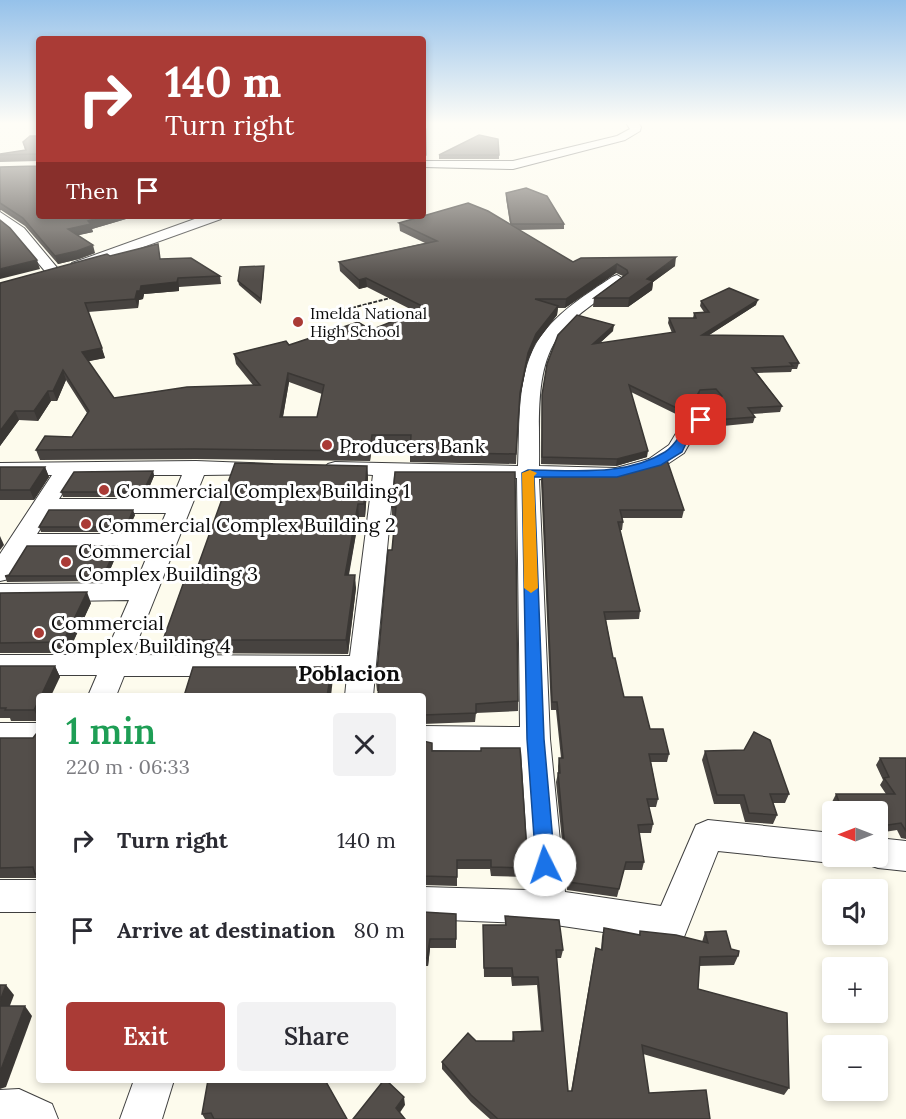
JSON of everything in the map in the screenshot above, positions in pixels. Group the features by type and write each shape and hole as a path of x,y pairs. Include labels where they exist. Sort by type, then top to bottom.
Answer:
{"street":[{"path":"0,216 19,231 54,273"},
{"path":"33,278 126,250 208,219"},
{"path":"0,236 19,231"},
{"path":"549,907 535,739 528,473 532,391 537,363 548,338 568,316 617,280"},
{"path":"313,468 617,474 656,463 677,449 685,434 701,420 708,401"},
{"path":"103,693 196,467"},
{"path":"0,469 290,468"},
{"path":"0,573 67,469"},
{"path":"359,693 384,469"},
{"path":"43,506 180,506"},
{"path":"21,541 165,542"},
{"path":"0,593 145,591"},
{"path":"0,665 114,663 362,666"},
{"path":"0,735 36,735"},
{"path":"426,738 535,739"},
{"path":"426,903 549,907 608,914 671,926 708,835 822,847"},
{"path":"888,854 906,856"},
{"path":"0,896 36,896"},
{"path":"0,1111 19,1110 37,1119"}],"path":[{"path":"336,312 400,295"}],"building":[{"path":"0,175 36,175 36,219 95,219 88,221 91,224 68,229 93,245 55,256 23,218 0,203"},
{"path":"526,188 547,196 564,224 511,224 506,193"},
{"path":"468,203 488,211 573,262 581,258 676,257 647,279 653,281 629,298 594,298 628,273 617,264 566,299 535,299 558,306 536,334 528,353 520,393 516,454 410,452 411,435 372,435 370,451 36,450 45,436 72,437 89,411 63,370 53,391 48,391 34,411 15,411 0,431 0,283 107,254 110,256 158,244 160,259 191,258 220,276 178,278 177,282 141,286 135,299 85,303 102,348 82,352 114,398 187,387 260,385 234,354 286,341 289,345 358,322 371,330 426,308 366,278 359,280 339,262 437,241 399,223 413,219 426,219 426,215","holes":["288,373 324,385 317,417 280,417"]},
{"path":"0,220 10,228 37,260 0,269"},
{"path":"264,266 261,299 238,281 240,267"},
{"path":"729,288 758,300 702,335 783,336 799,363 790,363 793,366 752,368 782,406 748,408 755,417 714,420 712,417 722,396 716,389 700,390 687,413 629,385 648,451 617,459 542,457 542,395 547,364 558,335 577,315 614,325 593,344 675,332 669,318 696,318 694,313 709,312 701,301"},
{"path":"667,460 684,510 620,510 623,522 618,522 640,611 604,612 624,697 642,697 650,729 663,729 669,754 649,754 658,799 647,799 653,824 638,825 644,862 626,862 619,889 568,882 558,773 560,773 559,758 563,758 557,702 552,702 542,473 618,474"},
{"path":"235,463 367,466 364,504 358,504 345,575 355,575 346,640 163,640 187,573 195,574"},
{"path":"0,467 45,467 30,490 0,490"},
{"path":"153,471 143,492 61,492 74,472"},
{"path":"395,472 515,472 518,701 476,704 476,713 426,715 426,693 378,693 379,682 376,682 388,550 392,550 396,507 392,507"},
{"path":"49,510 133,510 126,527 39,527"},
{"name":"Commercial Complex Building 3","path":"27,546 117,546 105,572 101,572 99,576 5,576 9,575"},
{"name":"Commercial Complex Building 4","path":"87,592 63,642 0,643 0,593"},
{"path":"0,666 55,666 42,693 36,693 34,710 0,708"},
{"path":"193,667 332,667 328,693 185,693"},
{"path":"754,732 770,740 789,794 770,794 777,815 749,813 744,795 717,795 705,751 744,750"},
{"path":"36,734 36,874 33,867 0,868 0,738 33,738"},
{"path":"426,742 432,743 432,751 520,748 528,868 491,867 491,860 457,860 457,877 426,876"},
{"path":"880,758 906,758 906,831 901,823 888,825 888,801 839,801 836,794 895,794 884,778 889,777"},
{"path":"426,912 456,914 456,939 430,939 427,958"},
{"path":"505,916 559,920 563,950 556,950 568,1091 572,1091 596,948 602,950 604,928 640,935 640,931 676,935 708,943 705,932 726,931 731,949 739,951 738,956 700,957 698,989 787,1013 789,1088 642,1045 649,1093 706,1090 710,1119 498,1119 471,1095 442,1062 468,1033 476,1041 514,1041 513,1032 543,1031 538,977 513,977 512,968 484,968 483,925 506,925"},
{"path":"0,985 6,985 0,1001"},
{"path":"0,1006 25,1006 0,1072"},
{"path":"207,1083 327,1083 347,1119 214,1119 211,1113 202,1114"},
{"path":"382,1083 389,1083 404,1097 396,1108 405,1119 353,1119"}],"slow traffic":[{"path":"530,473 528,473 531,588"}],"place":[{"name":"Imelda National High School","path":"298,322"},
{"name":"Producers Bank","path":"327,445"},
{"name":"Commercial Complex Building 1","path":"104,490"},
{"name":"Commercial Complex Building 2","path":"86,524"},
{"name":"Commercial Complex Building 3","path":"66,562"},
{"name":"Commercial Complex Building 4","path":"39,633"}],"district":[{"name":"Poblacion","path":"349,673"}],"route":[{"path":"545,865 535,739 528,473 617,474 656,463 677,449 685,434 701,420"}]}
